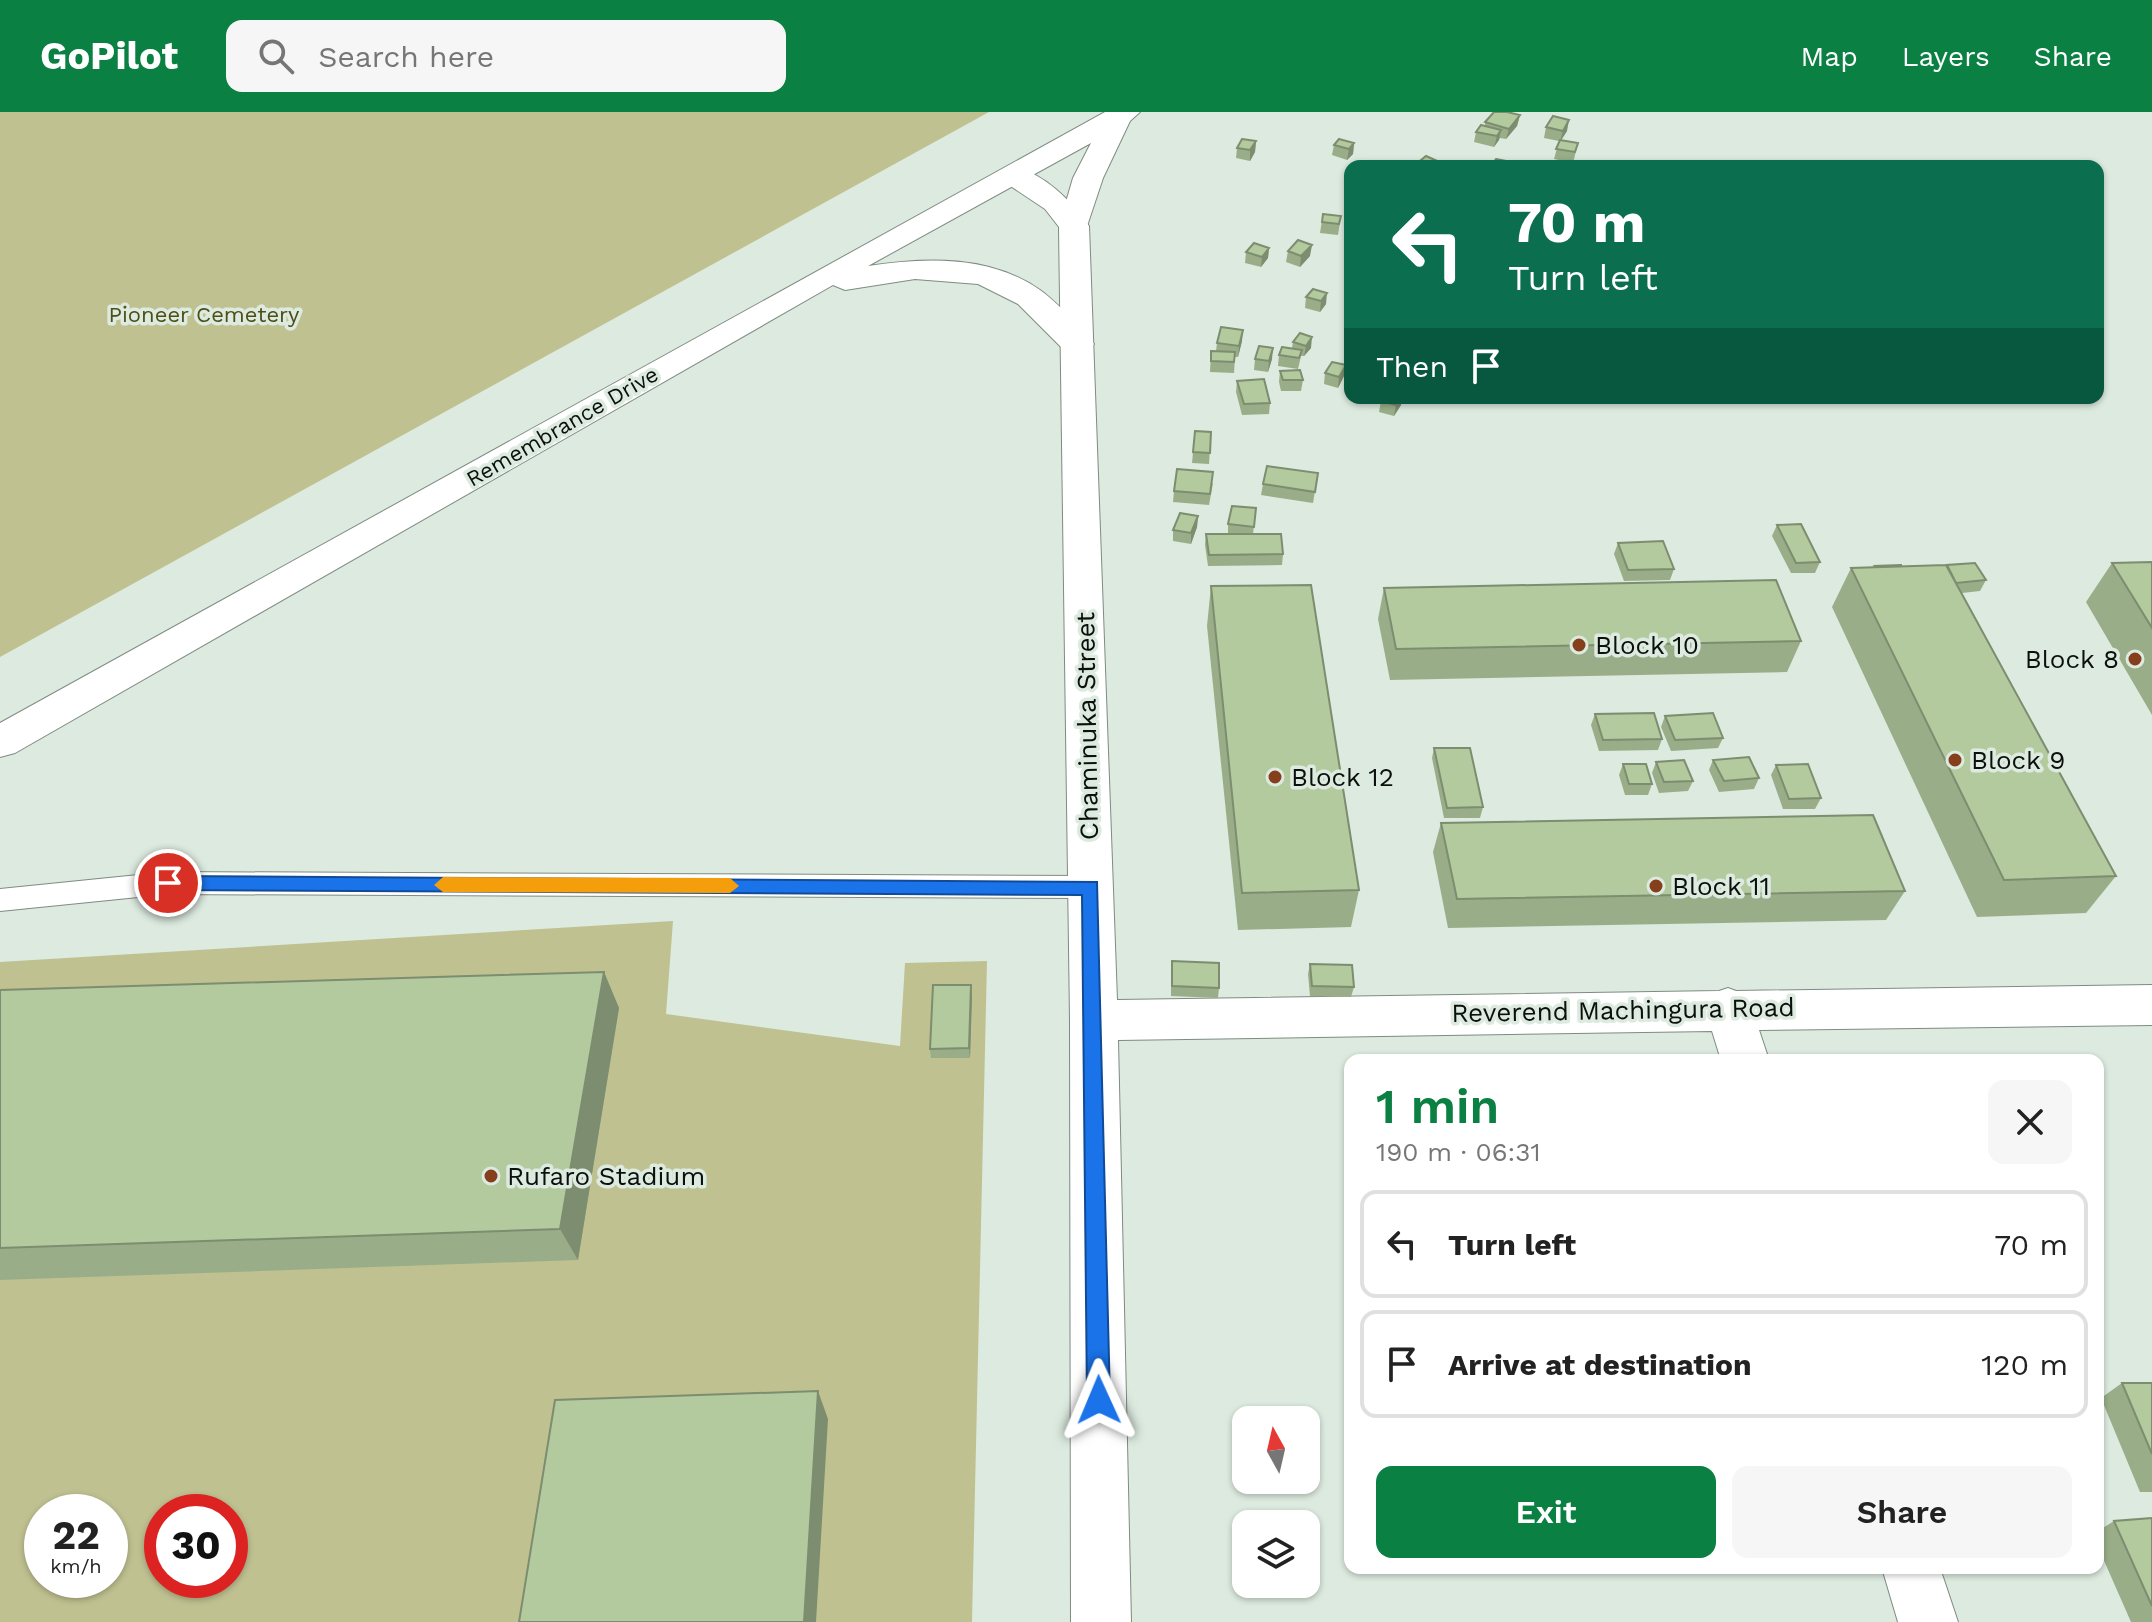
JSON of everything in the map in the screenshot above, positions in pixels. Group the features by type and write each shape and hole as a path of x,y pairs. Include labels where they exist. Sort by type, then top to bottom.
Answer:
{"street":[{"name":"Remembrance Drive","path":"0,742 803,289 1122,114"},
{"name":"Chaminuka Street","path":"1101,1622 1094,1020 1073,262 1074,226 1088,178 1122,114"},
{"path":"1013,175 1056,203 1074,226"},
{"path":"982,192 1043,227 1073,262"},
{"path":"803,289 888,271 924,269 969,273 1006,284 1029,297 1077,344"},
{"name":"Reverend Machingura Road","path":"1094,1020 1728,1008 2152,1005"},
{"path":"1728,1008 1743,1054"},
{"path":"1913,1574 1928,1622"}],"lane":[{"path":"0,900 168,883 1091,887"}],"green space":[{"name":"Pioneer Cemetery","path":"0,112 989,112 0,657"},
{"name":"Rufaro Stadium","path":"673,921 666,1014 900,1046 905,963 987,961 972,1622 0,1622 0,962"}],"building":[{"path":"1494,112 1520,115 1509,129 1485,122"},
{"path":"1553,116 1569,120 1563,131 1546,127"},
{"path":"1481,125 1501,130 1497,136 1476,132"},
{"path":"1242,139 1256,141 1250,150 1237,148"},
{"path":"1339,139 1354,143 1349,149 1334,145"},
{"path":"1560,140 1578,143 1575,152 1556,149"},
{"path":"1323,214 1341,216 1339,224 1322,222"},
{"path":"1298,240 1312,245 1301,256 1288,251"},
{"path":"1254,243 1269,248 1262,257 1246,252"},
{"path":"1313,289 1327,293 1321,301 1306,297"},
{"path":"1221,327 1243,330 1239,346 1217,343"},
{"path":"1300,333 1312,337 1306,346 1293,342"},
{"path":"1259,346 1273,348 1269,361 1255,359"},
{"path":"1282,347 1302,350 1299,358 1279,355"},
{"path":"1211,351 1235,352 1234,362 1211,361"},
{"path":"1332,362 1344,365 1339,377 1325,373"},
{"path":"1300,370 1303,380 1283,380 1280,371"},
{"path":"1264,379 1270,403 1244,404 1237,381"},
{"path":"1195,431 1211,432 1210,453 1193,452"},
{"path":"1267,466 1318,473 1315,492 1263,484"},
{"path":"1177,469 1213,472 1210,494 1174,491"},
{"path":"1232,506 1256,508 1254,527 1228,524"},
{"path":"1180,513 1198,516 1191,533 1173,530"},
{"path":"1801,524 1820,562 1796,563 1777,525"},
{"path":"1206,534 1281,534 1283,554 1209,555"},
{"path":"1663,541 1674,569 1628,570 1618,543"},
{"path":"2152,562 2152,628 2112,563"},
{"path":"1975,563 1986,580 1956,583 1947,565"},
{"path":"1946,565 2116,876 2004,880 1851,568"},
{"path":"1776,580 1801,641 1396,649 1384,588"},
{"name":"Block 12","path":"1311,585 1359,890 1242,893 1211,586"},
{"path":"1654,713 1662,739 1603,740 1595,714"},
{"path":"1713,713 1723,738 1675,740 1665,716"},
{"path":"1434,748 1470,748 1483,807 1447,808"},
{"path":"1749,757 1759,778 1724,781 1713,760"},
{"path":"1684,760 1693,781 1664,782 1656,762"},
{"path":"1623,764 1646,764 1652,784 1629,784"},
{"path":"1808,764 1821,798 1789,799 1776,765"},
{"path":"1873,815 1905,891 1457,899 1441,823"},
{"path":"1172,961 1219,963 1219,988 1172,986"},
{"path":"1310,964 1352,965 1354,987 1312,986"},
{"path":"604,972 560,1229 0,1248 0,990"},
{"path":"933,985 971,985 969,1048 930,1049"},
{"path":"2122,1383 2152,1383 2152,1454"},
{"path":"818,1391 804,1622 519,1622 555,1400"},
{"path":"2152,1518 2152,1606 2114,1521"}],"slow traffic":[{"path":"443,885 730,886"}],"place":[{"name":"Block 10","path":"1579,645"},
{"name":"Block 8","path":"2135,659"},
{"name":"Block 9","path":"1955,760"},
{"name":"Block 12","path":"1275,777"},
{"name":"Block 11","path":"1656,886"},
{"name":"Rufaro Stadium","path":"491,1176"}],"route":[{"path":"168,883 1091,887 1099,1400"}]}
